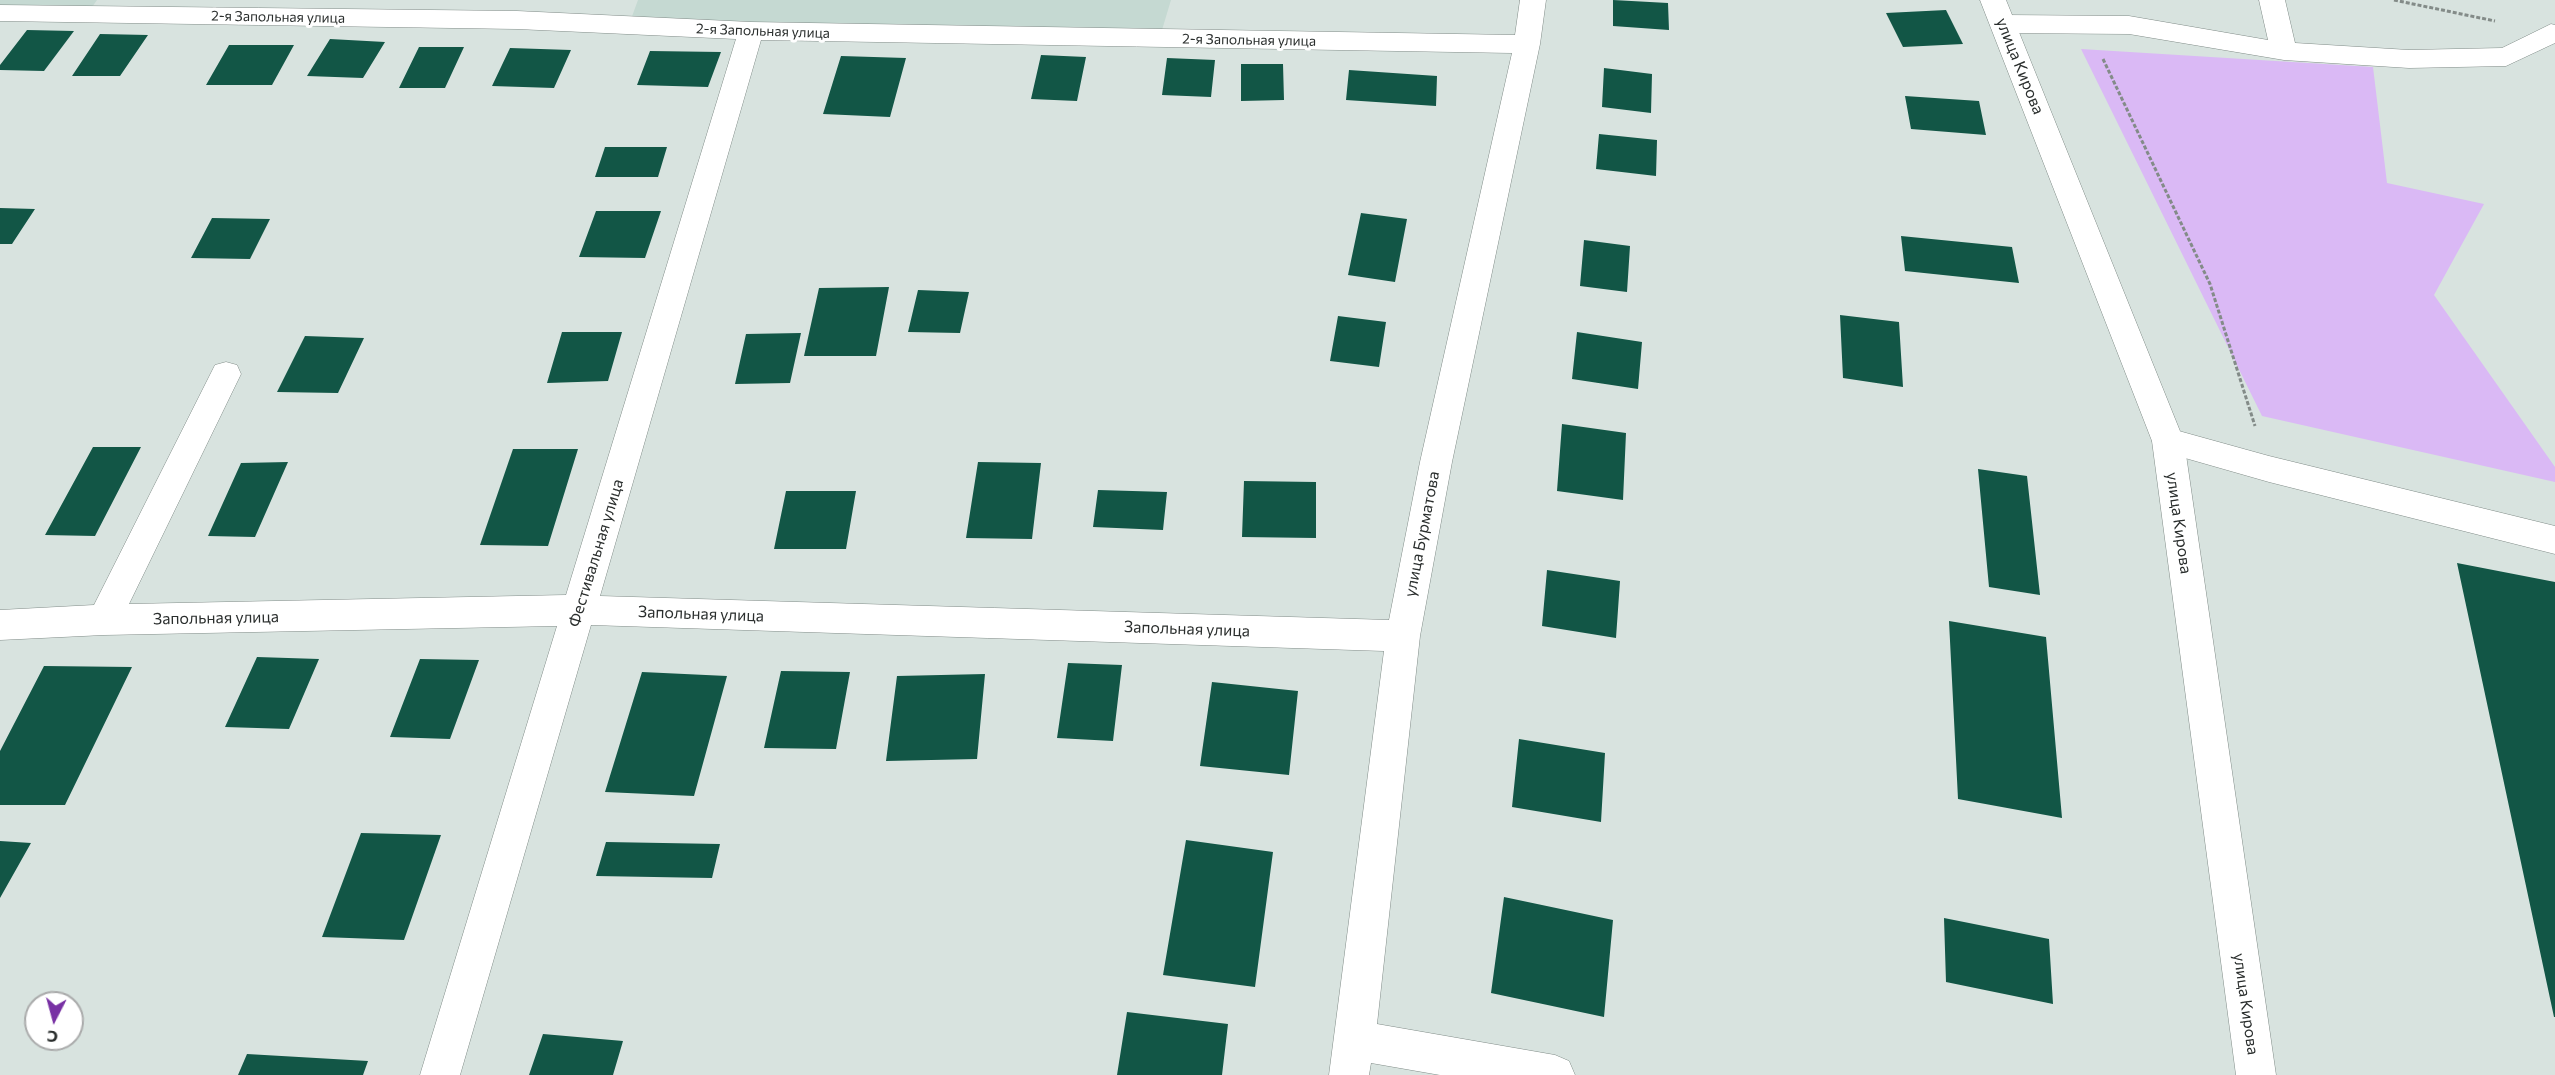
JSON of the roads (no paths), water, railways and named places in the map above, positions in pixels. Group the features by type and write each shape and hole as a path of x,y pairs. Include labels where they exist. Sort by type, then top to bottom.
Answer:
{"street":[{"name":"улица Бурматова","path":"1352,1058 1403,636 1436,462 1527,44 1533,0"},
{"path":"2272,0 2284,51"},
{"name":"2-я Запольная улица","path":"0,13 521,10 750,31 1527,44"},
{"path":"1999,12 2087,26 2129,25 2284,51 2409,59 2506,57 2553,33"},
{"name":"улица Кирова","path":"1999,12 2168,441 2256,1075"},
{"name":"Фестивальная улица","path":"440,1075 750,31"},
{"path":"104,620 226,374"},
{"path":"2168,441 2269,469 2555,540"},
{"name":"Запольная улица","path":"0,626 104,620 579,610 1403,636"},
{"path":"1352,1058 1555,1075"}]}
